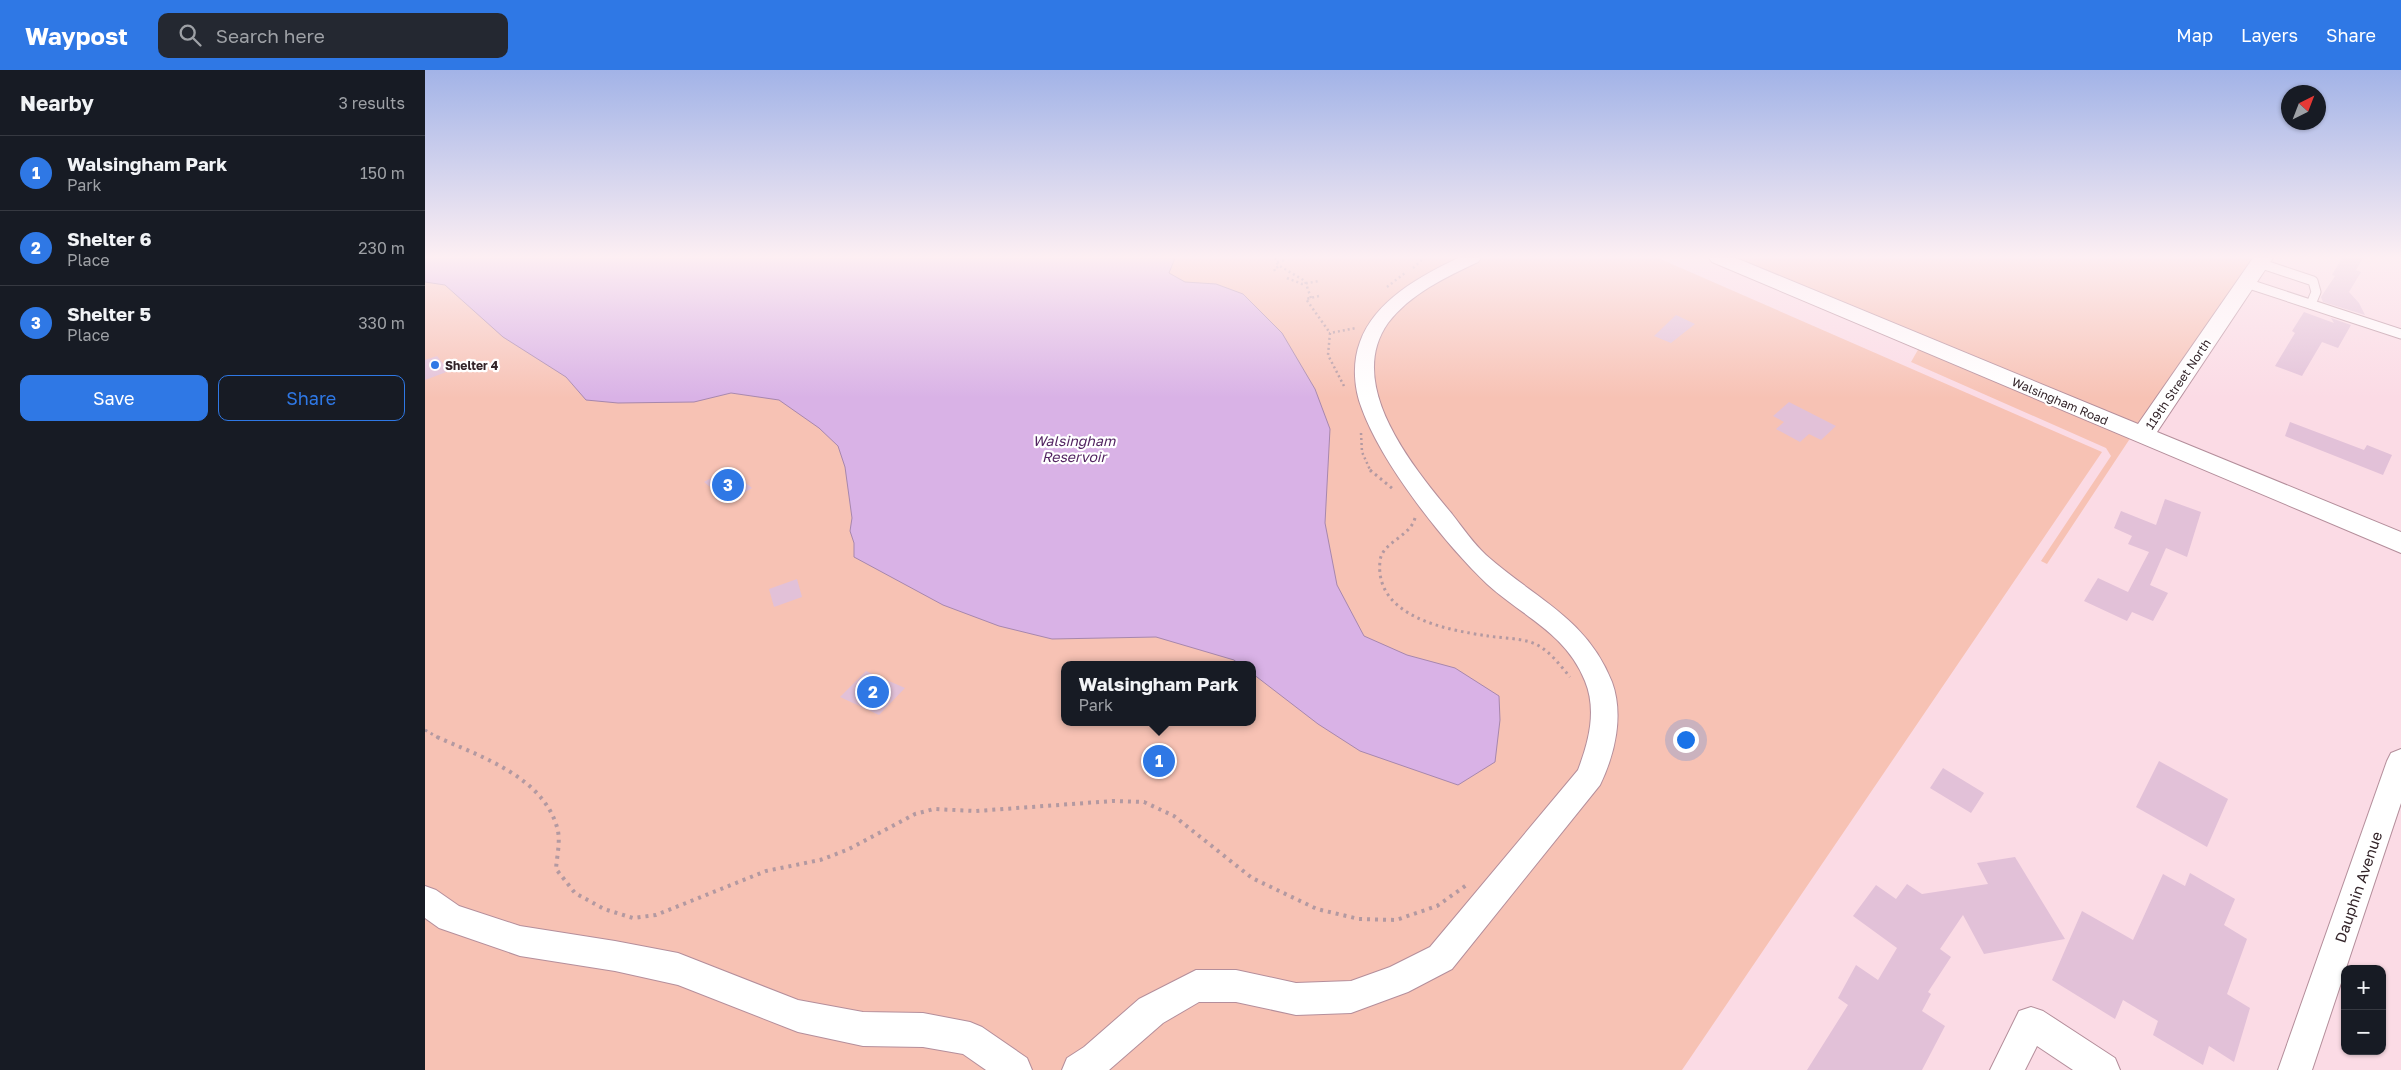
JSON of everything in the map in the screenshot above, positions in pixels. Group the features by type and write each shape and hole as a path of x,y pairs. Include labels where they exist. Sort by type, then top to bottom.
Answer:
{"street":[{"path":"1079,1070 1096,1059 1151,1011 1196,986 1236,986 1297,1000 1351,998 1397,981 1441,958 1590,776 1603,743 1605,708 1593,670 1572,637 1543,611 1495,577 1475,558 1409,475 1379,423 1367,392 1366,357 1371,336 1382,319 1397,305"},
{"name":"Walsingham Road","path":"1831,305 2401,543"},
{"name":"119th Street North","path":"2143,435 2231,305"},
{"name":"Dauphin Avenue","path":"2295,1070 2401,761"},
{"path":"425,900 450,918 520,941 615,956 678,970 798,1016 863,1029 923,1030 970,1039 1015,1070"},
{"path":"2007,1070 2031,1023 2103,1070"}],"lane":[{"path":"2313,305 2401,334"}],"path":[{"path":"1309,305 1330,333"},
{"path":"425,730 436,737 479,753 516,776 548,808 557,826 559,847 555,869 575,893 604,909 633,918 656,915 673,910 766,871 820,860 847,850 915,814 934,809 975,811 1113,801 1144,802 1174,816 1252,878 1282,894 1317,909 1359,919 1396,920 1437,906 1471,881"}],"shaded area":[{"path":"425,305 1765,305 2102,452 1682,1070 425,1070"},
{"path":"1835,305 2225,305 2143,435"},
{"path":"1919,348 2131,437 2047,564 2041,561 2111,456 2106,448 1911,362"}],"water":[{"name":"Walsingham Reservoir","path":"467,305 1254,305 1282,333 1315,389 1330,429 1325,523 1337,585 1364,636 1407,655 1455,668 1499,696 1500,720 1495,762 1458,785 1360,751 1318,724 1256,676 1256,661 1235,661 1156,637 1052,639 999,626 943,605 854,557 854,543 850,531 852,518 845,467 838,446 819,428 779,400 731,393 694,402 618,403 586,400 566,377 503,337"}],"building":[{"path":"2332,305 2360,305 2365,315"},
{"path":"2304,312 2334,323 2331,318 2351,325 2338,348 2322,342 2302,376 2275,366 2295,333 2292,331"},
{"path":"1676,315 1695,324 1671,343 1654,336"},
{"name":"Shelter 4","path":"437,356 449,371 425,380 425,360"},
{"path":"1789,402 1836,426 1821,440 1809,434 1800,442 1776,429 1784,422 1773,416"},
{"path":"2290,422 2364,450 2367,445 2392,455 2383,475 2285,436"},
{"path":"728,468 752,488 728,502 704,482"},
{"path":"2165,499 2201,512 2187,557 2166,548 2150,585 2168,593 2153,621 2132,612 2127,621 2084,601 2098,578 2128,592 2149,552 2128,544 2132,536 2114,528 2121,511 2156,525"},
{"path":"797,579 802,597 774,607 769,589"},
{"path":"866,671 905,688 879,715 840,697"},
{"path":"2159,761 2228,799 2207,847 2136,807"},
{"path":"1943,768 1984,793 1971,813 1930,788"},
{"path":"2015,857 2065,939 1984,954 1963,915 1940,949 1951,957 1928,992 1931,994 1922,1011 1945,1026 1922,1070 1807,1070 1848,1005 1838,998 1856,965 1878,980 1897,948 1853,916 1876,885 1896,899 1907,884 1922,894 1988,884 1977,863"},
{"path":"2190,873 2235,899 2224,925 2247,939 2227,994 2250,1008 2234,1062 2209,1046 2203,1065 2153,1035 2158,1021 2123,1000 2115,1019 2052,980 2082,911 2133,940 2163,874 2185,886"}],"place":[{"name":"Shelter 4","path":"435,365"},
{"name":"Shelter 5","path":"728,485"},
{"name":"Shelter 6","path":"873,692"},
{"name":"Walsingham Park","path":"1159,761"}]}
